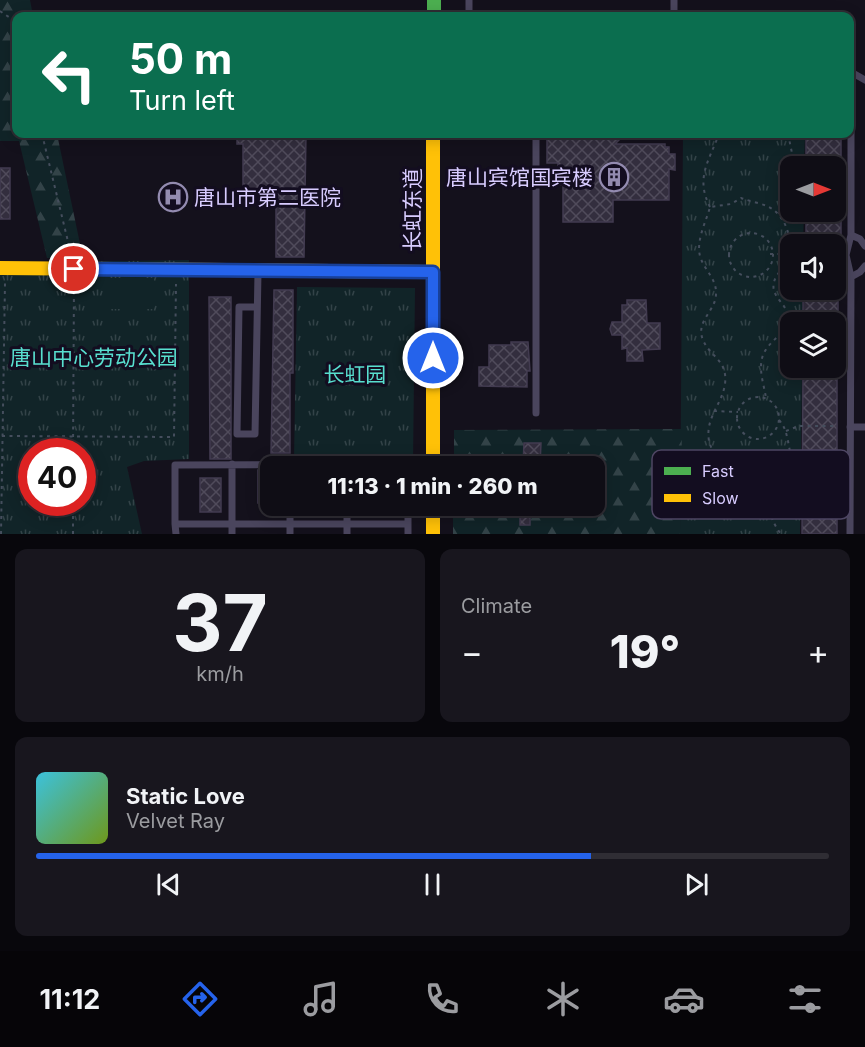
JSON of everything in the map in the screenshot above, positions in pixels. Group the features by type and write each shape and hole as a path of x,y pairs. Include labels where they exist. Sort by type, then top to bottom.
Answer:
{"street":[{"name":"长虹东道","path":"433,456 434,138"},
{"path":"2,268 433,272"},
{"path":"433,516 433,534"}],"lane":[{"path":"536,138 536,413"},
{"path":"850,534 851,277 846,255 851,235 851,138"},
{"path":"851,235 860,239 865,246"},
{"path":"851,277 865,266"},
{"path":"257,307 239,307 237,434 255,434 258,271"},
{"path":"850,427 865,428"},
{"path":"232,464 232,534"},
{"path":"176,534 175,465 260,464"},
{"path":"290,516 290,534"},
{"path":"347,516 347,534"},
{"path":"408,516 408,534"},
{"path":"175,524 408,524"}],"path":[{"path":"43,138 74,269 73,437"},
{"path":"713,450 709,439 709,422 725,384 724,369 703,341 701,331 702,323 715,304 716,284 700,255 701,233 710,207 703,194 702,182 717,138"},
{"path":"789,138 792,156"},
{"path":"710,207 731,204 741,198 768,207 779,214 788,234"},
{"path":"750,233 765,238 771,248 771,254 768,267 763,272 750,276 736,271 729,259 729,251 735,240 750,233"},
{"path":"771,254 780,254"},
{"path":"1,534 2,268"},
{"path":"780,273 774,280 774,290 777,299 784,305 788,317 784,330 763,354 761,378 766,398 776,407 779,420 786,431 790,450"},
{"path":"2,436 174,437 177,278"},
{"path":"766,398 752,398 741,406 738,412 739,426 743,432 755,439 768,436 777,427 779,420"},
{"path":"714,411 738,412"},
{"path":"786,431 799,426 837,426"},
{"path":"72,534 73,516"},
{"path":"772,519 781,534"}],"green space":[{"path":"0,0 30,0 32,12 12,12 12,138 58,138 83,258 47,258 19,141 0,141"},
{"path":"683,138 805,138 804,156 780,156 780,222 804,222 803,234 780,234 780,300 803,300 802,312 780,312 780,378 802,378 801,450 681,450"},
{"name":"唐山中心劳动公园","path":"189,260 189,459 144,461 127,467 142,534 0,534 0,263"},
{"path":"105,278 154,278 154,309 105,309"},
{"name":"长虹园","path":"297,287 415,288 413,456 294,456"},
{"path":"682,429 682,450 652,450 652,519 680,519 680,534 453,534 453,516 605,516 605,456 454,456 454,430"},
{"path":"680,519 800,519 800,534 680,534"}],"building":[{"path":"237,138 306,138 304,257 276,257 276,195 243,195 243,144 237,144"},
{"name":"唐山宾馆国宾楼","path":"547,138 621,138 615,144 665,144 665,147 669,147 669,154 675,154 675,170 669,169 669,200 613,200 613,222 563,222 563,185 558,185 558,163 547,163"},
{"path":"806,138 841,138 841,156 806,156"},
{"path":"0,168 10,168 10,219 0,219"},
{"path":"806,222 841,222 841,234 806,234"},
{"path":"274,290 293,290 290,453 271,453"},
{"path":"209,297 231,297 231,459 210,459"},
{"path":"627,300 646,300 647,323 660,323 660,349 642,350 643,361 627,361 627,348 622,349 622,335 612,335 610,329 612,322 622,322 622,305 627,305"},
{"path":"803,300 838,300 838,312 803,312"},
{"path":"511,342 528,342 530,371 527,371 527,387 479,386 479,367 489,367 489,345 511,345"},
{"path":"803,378 837,378 837,450 803,450"},
{"path":"524,443 541,443 540,456 523,456"},
{"path":"258,470 260,470 260,503 258,503"},
{"path":"200,478 221,478 221,512 200,512"},
{"path":"520,516 530,516 530,525 520,525"},
{"path":"802,519 837,519 837,534 802,534"}],"traffic: fast":[{"path":"434,0 434,12"}],"traffic: slow":[{"path":"433,138 433,456"},
{"path":"0,268 433,272"},
{"path":"433,516 433,534"}],"place":[{"name":"唐山宾馆国宾楼","path":"614,177"},
{"name":"唐山市第二医院","path":"173,197"}],"route":[{"path":"74,269 433,272 433,358"}]}
